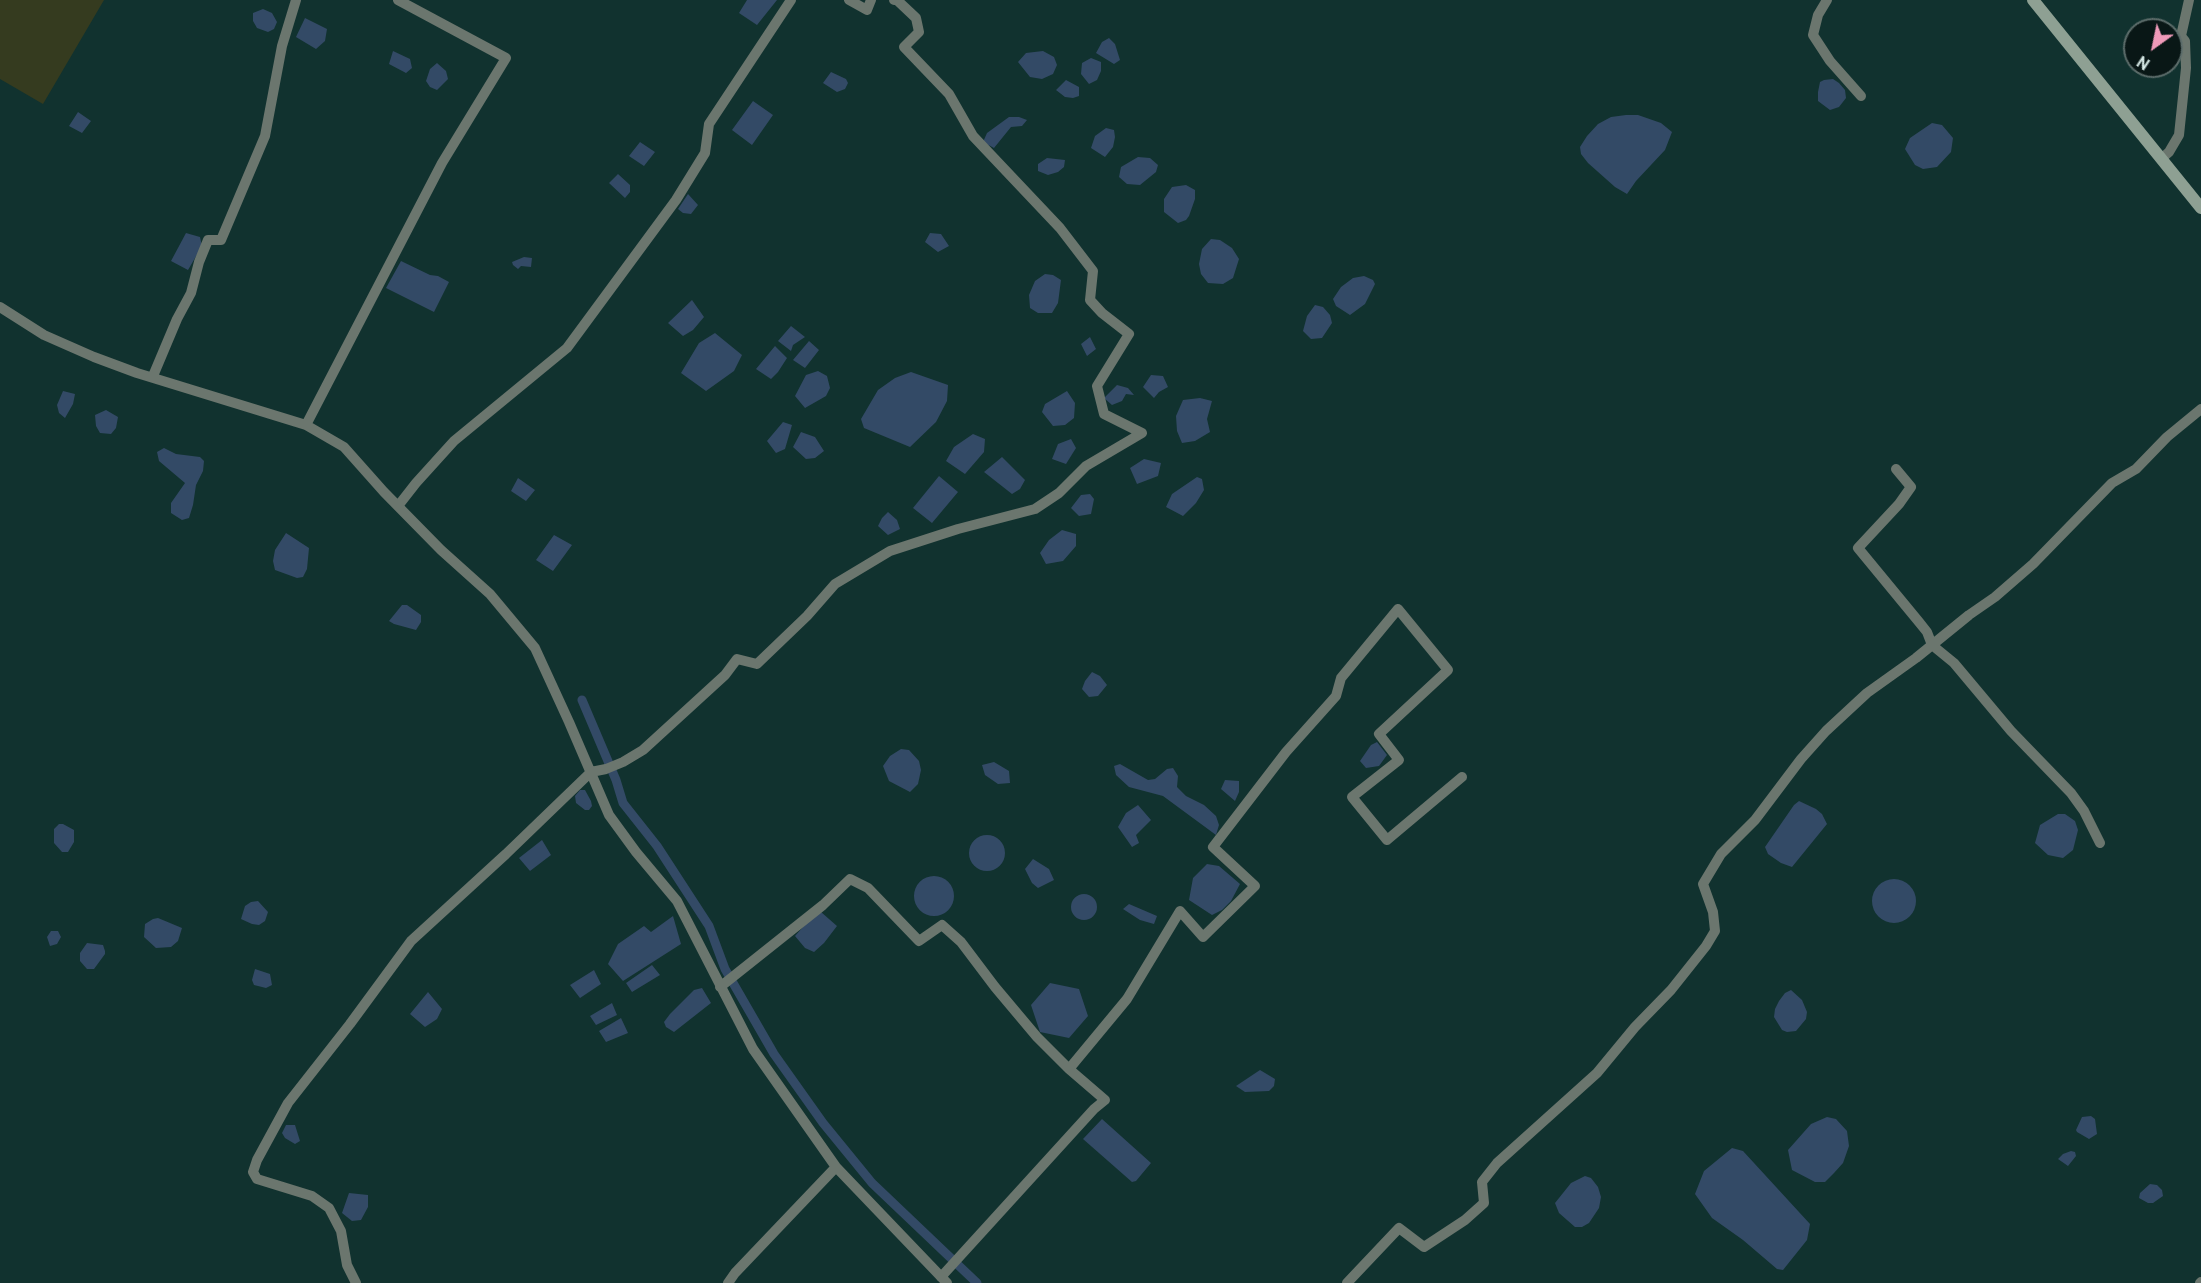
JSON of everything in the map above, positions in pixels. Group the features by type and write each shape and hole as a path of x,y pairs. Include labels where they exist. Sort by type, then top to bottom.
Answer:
{"main road":[{"path":"2033,0 2201,208"}],"street":[{"path":"153,376 177,319 191,293 199,262 208,240 220,240 266,136 282,46 296,0"},
{"path":"306,425 442,163 506,58 399,0"},
{"path":"399,504 454,441 567,348 676,200 705,153 709,124 791,0"},
{"path":"849,0 867,10 872,0"},
{"path":"356,1283 347,1265 341,1231 329,1208 312,1196 257,1179 253,1172 257,1160 288,1103 411,941 591,772 623,762 658,738 725,675 736,659 757,664 807,616 836,584 890,551 958,529 1035,509 1059,493 1086,466 1142,433 1104,414 1097,386 1128,334 1101,313 1090,300 1093,271 1060,228 973,136 949,94 904,47 918,32 916,18 897,0 894,0"},
{"path":"1827,0 1818,15 1813,35 1830,61 1861,96"},
{"path":"2161,159 2169,152 2179,135 2186,68 2185,41 2181,36 2189,0"},
{"path":"0,307 44,335 94,357 306,425 344,447 441,550 490,594 534,648 609,815 677,901 753,1049 836,1167 944,1280 1094,1109 1105,1100 1069,1070 1037,1037 961,942 942,925 919,941 868,888 850,879 823,905 722,985"},
{"path":"1347,1283 1399,1228 1424,1246 1465,1220 1484,1203 1482,1182 1497,1163 1597,1073 1706,946 1714,931 1713,912 1703,884 1721,854 1755,820 1800,759 1844,712 1976,609 1995,597 2033,564 2112,483 2136,469 2167,437 2201,409"},
{"path":"1896,469 1911,487 1899,504 1858,548 1927,632 1932,645 1954,663 2011,730 2071,793 2084,811 2100,843"},
{"path":"1069,1070 1127,999 1180,911 1203,937 1255,886 1213,847 1286,752 1336,696 1341,678 1398,609 1448,670 1379,734 1399,760 1352,796 1387,840 1462,777"},
{"path":"728,1283 836,1167"}],"green space":[{"path":"0,0 104,0 43,104 0,79"}],"water":[{"path":"747,0 777,0 757,25 739,13"},
{"path":"263,9 272,13 277,22 274,29 268,32 257,28 253,21 253,13"},
{"path":"305,18 327,29 325,41 316,49 296,37"},
{"path":"1109,38 1115,44 1120,60 1114,64 1096,53 1102,42"},
{"path":"393,51 410,59 412,68 406,73 389,64"},
{"path":"1043,51 1054,57 1057,65 1053,74 1042,79 1030,77 1018,62 1026,53"},
{"path":"1091,58 1101,62 1101,71 1097,80 1089,84 1081,74 1082,63"},
{"path":"437,63 446,71 448,79 437,90 430,87 426,81 430,69"},
{"path":"831,72 846,79 848,83 845,89 837,92 823,83"},
{"path":"1833,79 1845,90 1846,98 1839,107 1830,110 1818,101 1818,92 1820,82"},
{"path":"1066,80 1079,87 1079,96 1065,97 1056,90"},
{"path":"753,101 773,115 752,145 732,130"},
{"path":"78,112 91,121 82,133 69,126"},
{"path":"1638,115 1661,123 1672,132 1665,150 1627,194 1615,187 1588,163 1581,154 1580,147 1598,124 1611,117"},
{"path":"1009,117 1027,120 1022,126 1011,127 994,148 983,142 987,133"},
{"path":"1932,123 1942,125 1953,138 1951,152 1937,167 1923,169 1915,165 1905,149 1910,138"},
{"path":"1106,128 1114,130 1115,137 1113,147 1105,157 1091,148 1095,136"},
{"path":"640,142 655,152 644,166 629,156"},
{"path":"1138,157 1150,158 1158,165 1156,172 1140,185 1127,184 1119,177 1121,167"},
{"path":"1047,158 1065,160 1064,167 1048,175 1038,171 1038,164"},
{"path":"618,174 630,185 630,192 625,198 609,183"},
{"path":"1186,185 1195,190 1195,199 1189,216 1178,223 1164,212 1164,199 1172,187"},
{"path":"688,194 698,205 691,214 683,213 678,209"},
{"path":"186,233 200,237 202,246 188,270 171,261"},
{"path":"930,233 941,234 949,246 938,252 925,242"},
{"path":"1211,239 1220,240 1232,248 1239,259 1233,278 1223,284 1208,283 1201,274 1199,264 1202,249"},
{"path":"524,257 532,258 531,267 521,266 518,269 513,265 512,262"},
{"path":"401,261 449,282 434,312 386,288"},
{"path":"1045,274 1053,275 1061,280 1058,303 1052,313 1038,313 1030,308 1029,295 1035,281"},
{"path":"1364,276 1373,280 1375,284 1365,304 1350,315 1336,306 1333,299 1341,287 1353,278"},
{"path":"692,300 704,317 693,330 683,336 668,323"},
{"path":"1315,305 1323,307 1330,315 1332,323 1322,338 1311,339 1303,331 1307,316"},
{"path":"791,326 805,337 793,345 791,351 778,341"},
{"path":"715,333 742,355 734,371 706,391 681,373 699,343"},
{"path":"1090,337 1096,349 1087,356 1081,344"},
{"path":"809,341 819,350 805,368 793,360"},
{"path":"775,346 787,358 771,379 756,369"},
{"path":"818,371 827,376 830,388 826,396 805,408 795,396 806,375"},
{"path":"911,372 948,385 947,401 936,422 910,447 864,428 861,419 878,390 895,378"},
{"path":"1151,375 1163,376 1168,387 1154,398 1143,387"},
{"path":"1117,385 1128,388 1134,395 1126,394 1122,401 1112,405 1104,398"},
{"path":"63,391 75,394 73,404 65,418 59,413 57,405"},
{"path":"1067,391 1075,403 1074,418 1065,425 1053,426 1042,412 1045,404"},
{"path":"1200,398 1212,401 1207,419 1210,432 1195,441 1182,443 1177,431 1176,416 1183,400"},
{"path":"106,410 118,417 116,428 111,434 100,433 96,426 95,415"},
{"path":"783,422 792,425 785,449 776,453 767,441"},
{"path":"801,432 815,437 824,451 815,458 806,459 793,447"},
{"path":"973,434 985,439 984,452 965,474 946,461 954,447"},
{"path":"1071,439 1076,448 1066,464 1052,459 1058,444"},
{"path":"164,448 176,454 200,457 204,461 189,518 182,520 171,513 171,503 185,483 159,461 157,452"},
{"path":"1002,457 1025,480 1020,489 1012,494 984,472"},
{"path":"1144,459 1161,463 1158,476 1137,484 1130,468"},
{"path":"939,476 958,492 932,523 913,508"},
{"path":"1197,477 1202,479 1204,490 1196,503 1183,516 1166,507 1172,494"},
{"path":"518,478 535,490 526,501 511,491"},
{"path":"1090,494 1094,499 1091,514 1079,516 1071,508 1081,495"},
{"path":"888,512 897,520 900,529 888,535 878,526"},
{"path":"1062,530 1076,534 1076,546 1063,561 1046,564 1040,553 1049,540"},
{"path":"286,533 309,548 307,569 303,577 297,578 275,570 273,561 275,550"},
{"path":"554,535 572,545 553,571 536,560"},
{"path":"402,605 407,605 421,615 421,622 416,630 389,621"},
{"path":"1092,672 1100,676 1107,685 1098,696 1089,697 1082,689"},
{"path":"1377,742 1387,755 1379,766 1366,768 1360,761 1371,745"},
{"path":"901,749 909,750 919,761 921,770 918,784 910,792 889,781 883,766 890,756"},
{"path":"994,762 1009,771 1010,783 998,784 985,775 982,765"},
{"path":"1120,764 1148,780 1155,779 1167,769 1173,768 1178,776 1177,787 1186,796 1204,805 1216,816 1219,825 1216,835 1163,796 1129,787 1116,775 1114,766"},
{"path":"1225,780 1239,781 1239,792 1235,801 1221,789"},
{"path":"580,790 585,790 591,801 592,806 589,810 585,810 576,803 575,796"},
{"path":"1799,801 1816,809 1822,814 1827,824 1792,867 1768,854 1765,847"},
{"path":"1138,805 1151,820 1136,835 1139,843 1132,847 1118,827 1126,813"},
{"path":"2058,814 2065,814 2075,821 2078,830 2073,850 2063,858 2048,855 2035,843 2040,825"},
{"path":"59,824 74,830 74,842 68,852 62,852 54,843 54,829"},
{"path":"987,835 999,841 1005,853 999,865 987,871 975,865 969,853 975,841"},
{"path":"542,840 551,855 530,871 519,858"},
{"path":"1033,859 1049,869 1054,880 1038,888 1032,883 1025,869"},
{"path":"1207,864 1219,866 1240,884 1231,901 1222,910 1212,915 1189,900 1193,878"},
{"path":"934,876 942,877 948,882 953,888 953,904 948,910 942,915 934,916 926,915 920,910 915,904 914,896 915,888 920,882 926,877"},
{"path":"1894,879 1910,885 1916,901 1910,917 1894,923 1878,917 1872,901 1878,885"},
{"path":"1084,894 1093,898 1097,907 1093,916 1084,920 1075,916 1071,907 1075,898"},
{"path":"258,901 268,912 265,921 259,925 241,919 245,906"},
{"path":"1129,904 1157,916 1154,924 1140,920 1123,909"},
{"path":"821,912 837,926 814,952 805,948 795,936 810,919"},
{"path":"673,916 681,944 623,981 608,964 618,944 644,926 651,932"},
{"path":"158,918 182,928 178,941 171,947 156,948 144,937 145,924"},
{"path":"51,931 58,931 61,937 57,944 50,946 47,937"},
{"path":"87,943 103,945 105,951 94,969 87,969 80,961 80,953"},
{"path":"652,965 660,975 632,992 626,983"},
{"path":"255,969 270,974 272,985 266,988 254,985 252,980"},
{"path":"594,970 601,984 580,998 570,985"},
{"path":"1050,983 1079,989 1088,1016 1069,1038 1040,1032 1031,1005"},
{"path":"702,988 711,1003 674,1032 666,1027 664,1022 670,1014 694,990"},
{"path":"1791,990 1802,1000 1807,1012 1806,1019 1796,1031 1787,1032 1782,1030 1774,1017 1779,1001 1785,993"},
{"path":"428,992 442,1009 437,1019 425,1027 410,1014"},
{"path":"612,1003 617,1015 596,1025 590,1016"},
{"path":"621,1018 628,1033 606,1042 599,1031"},
{"path":"1260,1070 1275,1079 1274,1086 1269,1091 1245,1092 1236,1086"},
{"path":"2091,1116 2095,1119 2097,1134 2089,1139 2076,1130 2082,1117"},
{"path":"1827,1117 1836,1119 1847,1131 1849,1146 1843,1163 1834,1173 1825,1182 1815,1182 1792,1170 1788,1150 1811,1124"},
{"path":"1102,1119 1151,1163 1136,1181 1132,1182 1083,1139"},
{"path":"286,1125 295,1125 300,1141 295,1144 285,1138 282,1133"},
{"path":"1732,1148 1743,1151 1810,1224 1807,1240 1783,1270 1777,1269 1743,1240 1712,1218 1695,1194 1704,1171"},
{"path":"2071,1151 2075,1152 2076,1156 2068,1166 2058,1159"},
{"path":"1585,1176 1591,1178 1598,1187 1601,1197 1599,1208 1589,1223 1582,1227 1575,1227 1559,1213 1555,1203 1571,1183"},
{"path":"2150,1184 2157,1185 2162,1190 2163,1196 2153,1203 2139,1198 2140,1193"},
{"path":"349,1193 368,1195 368,1207 361,1220 352,1221 342,1213"}],"waterway":[{"path":"582,700 616,780 623,803 657,846 709,926 725,969 774,1054 823,1123 872,1183 977,1283"}]}
